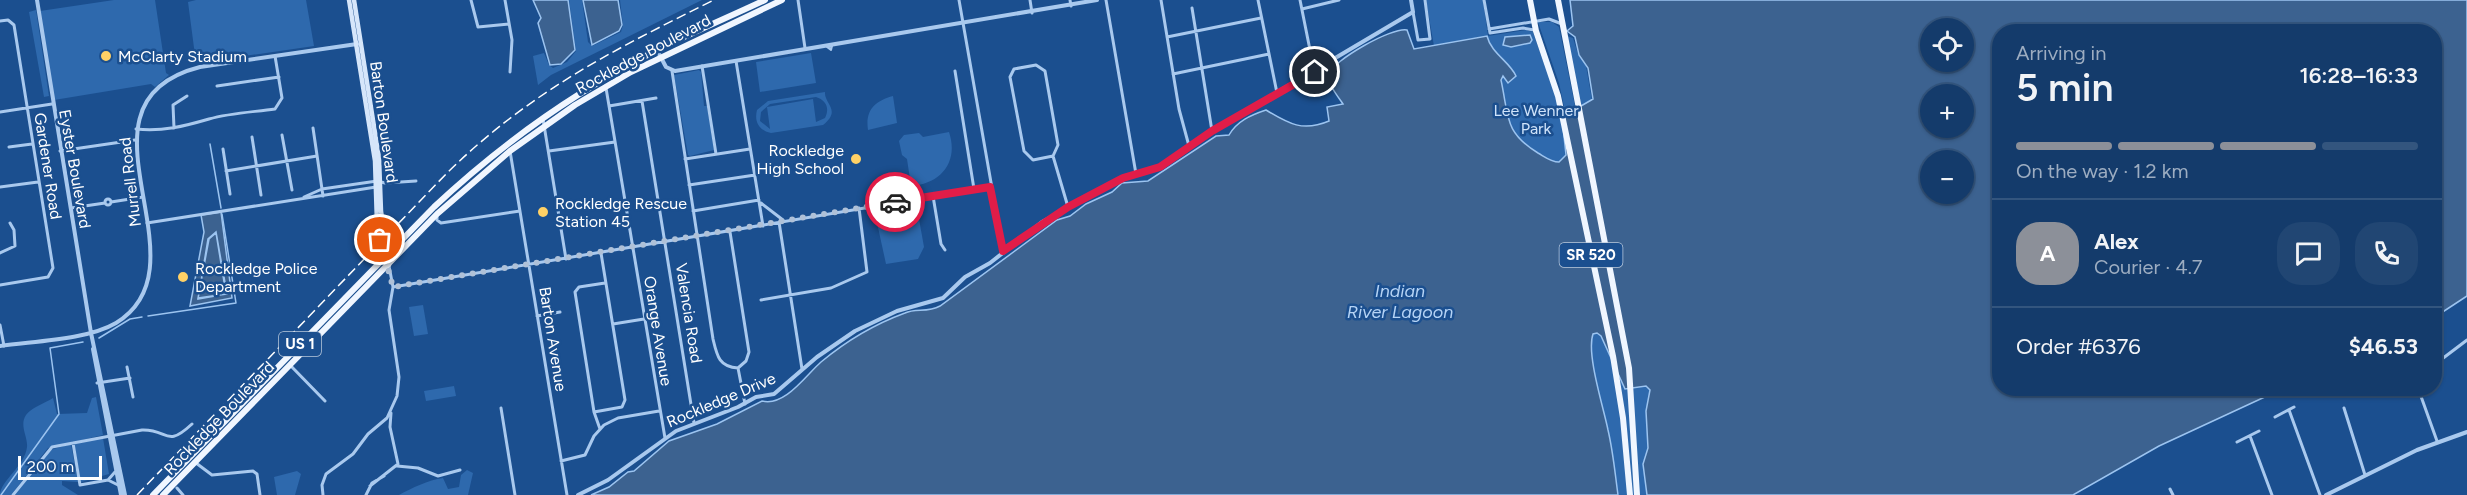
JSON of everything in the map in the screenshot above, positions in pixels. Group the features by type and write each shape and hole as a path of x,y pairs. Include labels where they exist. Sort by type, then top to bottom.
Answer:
{"main road":[{"path":"739,16 751,6 765,0"},
{"name":"Rockledge Boulevard","path":"153,495 389,265 438,214 510,150 596,92 613,74 739,16 782,0"},
{"name":"SR 520","path":"1530,0 1536,31 1561,109 1621,401 1630,495"},
{"name":"SR 520","path":"1558,0 1626,350 1632,394 1637,495"},
{"name":"Barton Boulevard","path":"353,1 375,146 389,265"},
{"name":"Rockledge Boulevard","path":"163,495 405,237 467,177 543,118 659,53 729,24 739,16"},
{"path":"462,191 467,177"},
{"name":"Barton Boulevard","path":"379,181 377,224 387,256"},
{"path":"384,234 392,239 405,237"},
{"path":"195,462 200,447"}],"street":[{"name":"Eyster Boulevard","path":"37,0 52,104 91,333 123,495"},
{"path":"471,0 478,27 509,24"},
{"path":"505,0 512,45 510,72"},
{"path":"798,0 806,50"},
{"path":"959,0 1003,251"},
{"path":"1030,0 1032,13"},
{"path":"1070,0 1071,6"},
{"path":"659,53 666,67 673,71 1032,13 1097,0"},
{"path":"1106,0 1136,174"},
{"path":"1161,0 1173,74 1189,146"},
{"path":"1258,0 1277,93"},
{"path":"1300,0 1315,72"},
{"path":"1302,9 1339,0"},
{"path":"1411,0 1418,40 1430,39 1425,0"},
{"path":"1484,0 1490,31"},
{"path":"1192,8 1212,131"},
{"name":"Rockledge Drive","path":"578,495 608,480 665,438 694,423 745,404 756,397 774,394 855,331 897,311 943,298 965,277 990,263 1003,251 1068,207 1136,174 1160,167 1212,131 1413,12"},
{"path":"1167,38 1262,18"},
{"name":"Gardener Road","path":"0,21 8,20 14,25 52,274 0,285"},
{"path":"1490,31 1534,21 1554,20 1562,24"},
{"path":"1490,31 1523,28 1536,31"},
{"name":"Murrell Road","path":"2,346 91,333 118,322 141,294 151,264 135,129 146,104 164,83 175,76 200,67 359,44"},
{"path":"1173,74 1269,54"},
{"path":"135,129 197,125 211,119 275,109 282,98 275,56"},
{"path":"736,61 763,226"},
{"path":"702,66 716,154"},
{"path":"1053,156 1033,160 1027,156 1010,76 1014,69 1041,67 1045,71 1058,145 1053,156 1068,207"},
{"path":"673,71 717,357 723,365 738,368"},
{"path":"955,71 974,189"},
{"path":"217,86 279,77"},
{"name":"Orange Avenue","path":"605,83 665,438"},
{"path":"174,128 173,105 187,96"},
{"path":"609,106 657,98"},
{"name":"Valencia Road","path":"642,101 694,423"},
{"path":"0,112 52,104"},
{"path":"543,118 566,259"},
{"path":"313,128 323,196"},
{"path":"282,135 292,190"},
{"path":"252,138 261,195"},
{"path":"60,151 135,140"},
{"path":"548,151 615,142"},
{"path":"9,147 32,144"},
{"path":"685,159 750,148"},
{"path":"223,149 230,194"},
{"name":"Barton Avenue","path":"510,150 567,495"},
{"path":"226,171 317,156"},
{"path":"689,185 755,175"},
{"path":"303,197 322,189 379,181 416,181"},
{"path":"0,187 38,182"},
{"path":"147,223 377,187"},
{"path":"393,287 990,187"},
{"path":"933,196 940,244 945,250"},
{"path":"70,209 105,203 108,206 111,202 143,197"},
{"path":"693,211 760,201"},
{"path":"760,201 781,221 803,370"},
{"path":"761,300 837,286 867,272 859,208"},
{"path":"438,214 440,223 520,211"},
{"path":"0,253 12,250 15,246 14,230 10,223"},
{"path":"730,232 748,352 746,361 738,368"},
{"path":"594,412 624,404 601,253"},
{"path":"389,265 393,287 389,310 399,377 399,388 391,412 390,427 397,466"},
{"path":"600,429 594,412 576,289 605,283"},
{"path":"537,316 560,312"},
{"path":"612,324 644,319"},
{"path":"0,325 2,346"},
{"path":"2442,359 2467,340"},
{"path":"287,362 325,400"},
{"path":"127,367 133,397"},
{"path":"738,368 745,404"},
{"path":"100,383 129,378"},
{"path":"2421,396 2437,441"},
{"path":"2275,417 2294,407"},
{"path":"501,408 515,495"},
{"path":"2344,408 2365,475"},
{"path":"2289,410 2320,495"},
{"path":"561,461 585,455 600,429 618,418 659,411"},
{"path":"322,495 322,485 326,474 353,454 391,412"},
{"path":"13,495 48,449 151,429 168,439 180,436 192,424"},
{"path":"380,424 390,427"},
{"path":"2237,442 2259,431"},
{"path":"2326,495 2437,441 2467,432"},
{"name":"Eyster Boulevard","path":"110,436 115,472 123,495"},
{"path":"2250,436 2272,495"},
{"path":"73,443 80,485 108,480 118,485"},
{"path":"195,462 212,475 253,471 257,474 260,495"},
{"path":"366,495 370,486 397,466 418,468 438,476 460,470"},
{"path":"108,480 115,472"},
{"path":"177,488 183,495"},
{"path":"2170,489 2173,495"}],"green space":[{"name":"McClarty Stadium","path":"114,0 155,0 166,73 169,75 155,87 151,84 54,100 40,11"},
{"path":"196,0 306,0 314,46 196,63 188,2"},
{"path":"569,0 582,0 588,42 592,46 621,32 623,25 620,0 702,0 551,75 538,85 533,56 544,53 549,65 553,68 567,62 576,51"},
{"name":"Lee Wenner Park","path":"1426,0 1483,0 1488,36 1526,30 1533,32 1563,117 1566,155 1559,162 1538,153 1519,138 1513,130 1507,114 1501,80 1502,75 1509,83 1516,76 1489,42 1487,36 1434,46"},
{"path":"36,10 49,96 44,97 29,12"},
{"path":"1538,22 1552,22 1559,27 1575,106 1565,111 1559,83"},
{"path":"1567,36 1573,38 1578,54 1586,66 1592,100 1581,105"},
{"path":"811,53 816,83 760,92 756,62"},
{"path":"699,70 714,150 690,156 674,75"},
{"path":"825,92 832,111 823,125 771,133 761,128 756,118 757,110 768,101","holes":["816,97 826,105 827,111 825,118 816,122 813,99 767,107 770,129 760,121 761,112 770,104"]},
{"path":"893,96 897,123 868,130 868,117 873,107"},
{"path":"949,132 952,153 945,170 931,181 911,186 907,159 902,155 899,141 904,135 919,133 923,137"},
{"path":"916,202 924,247 918,259 886,264 874,209"},
{"path":"423,305 428,334 414,336 409,307"},
{"path":"1597,333 1601,336 1625,389 1646,386 1650,390 1646,411 1648,448 1643,464 1647,495 1618,495 1610,438 1591,355 1593,334"},
{"path":"454,386 456,396 426,401 424,391"},
{"path":"96,397 103,435 48,448 11,495 0,495 4,484 25,454 27,443 23,423 28,412 53,398 57,414 87,413 92,398"},
{"path":"103,438 109,474 81,482 74,444"},
{"path":"71,444 78,482 62,481 62,485 78,495 15,495 50,450"},
{"path":"467,470 473,473 468,495 399,495 426,482 443,478 448,489 459,487 461,475"},
{"path":"297,471 301,474 295,495 277,495 274,477"}],"water":[{"path":"533,0 568,0 575,50 561,64 550,65 538,23 541,18"},
{"path":"583,0 618,0 622,25 619,31 592,45"},
{"name":"Indian River Lagoon","path":"1570,0 2467,0 2467,296 2442,312 2442,24 1992,24 1992,396 2267,396 2159,446 2073,495 1647,495 1643,464 1648,448 1646,411 1650,390 1646,386 1625,389 1601,336 1597,333 1593,334 1592,354 1611,446 1618,495 591,495 609,487 628,472 634,471 669,441 717,424 762,401 771,402 787,395 821,362 861,334 905,313 940,306 1057,220 1070,216 1086,204 1112,192 1122,183 1148,181 1216,136 1229,135 1240,122 1250,116 1266,110 1296,125 1311,126 1329,121 1327,107 1343,104 1329,82 1328,75 1332,69 1351,53 1400,30 1407,30 1414,49 1487,36 1492,47 1516,76 1508,83 1503,76 1501,80 1507,114 1513,130 1519,138 1538,153 1559,162 1566,155 1562,117 1593,99 1588,68 1579,55 1575,37 1567,31 1573,26"},
{"path":"1530,35 1532,40 1530,43 1511,47 1503,45 1505,37"},
{"path":"221,212 232,298 190,306 204,232 201,215","holes":["216,232 227,294 198,299 208,239"]},
{"path":"216,233 226,294 198,298 209,239"}],"waterway":[{"path":"210,144 221,208"},
{"path":"148,316 236,303 222,214"},
{"path":"99,338 130,319 142,317"},
{"path":"1,495 59,414 50,348 83,342"}],"railway":[{"path":"137,495 446,174 477,145 508,120 573,75 714,0"}],"way so far":[{"path":"380,240 389,265 393,287 730,232 776,224 783,220 895,202"}],"place":[{"name":"McClarty Stadium","path":"106,56"},
{"name":"Rockledge High School","path":"856,159"},
{"name":"Rockledge Rescue Station 45","path":"543,212"},
{"name":"Rockledge Police Department","path":"183,277"}],"route":[{"path":"895,202 990,187 1003,251 1042,222 1068,207 1123,178 1160,167 1212,131 1315,72"}]}
